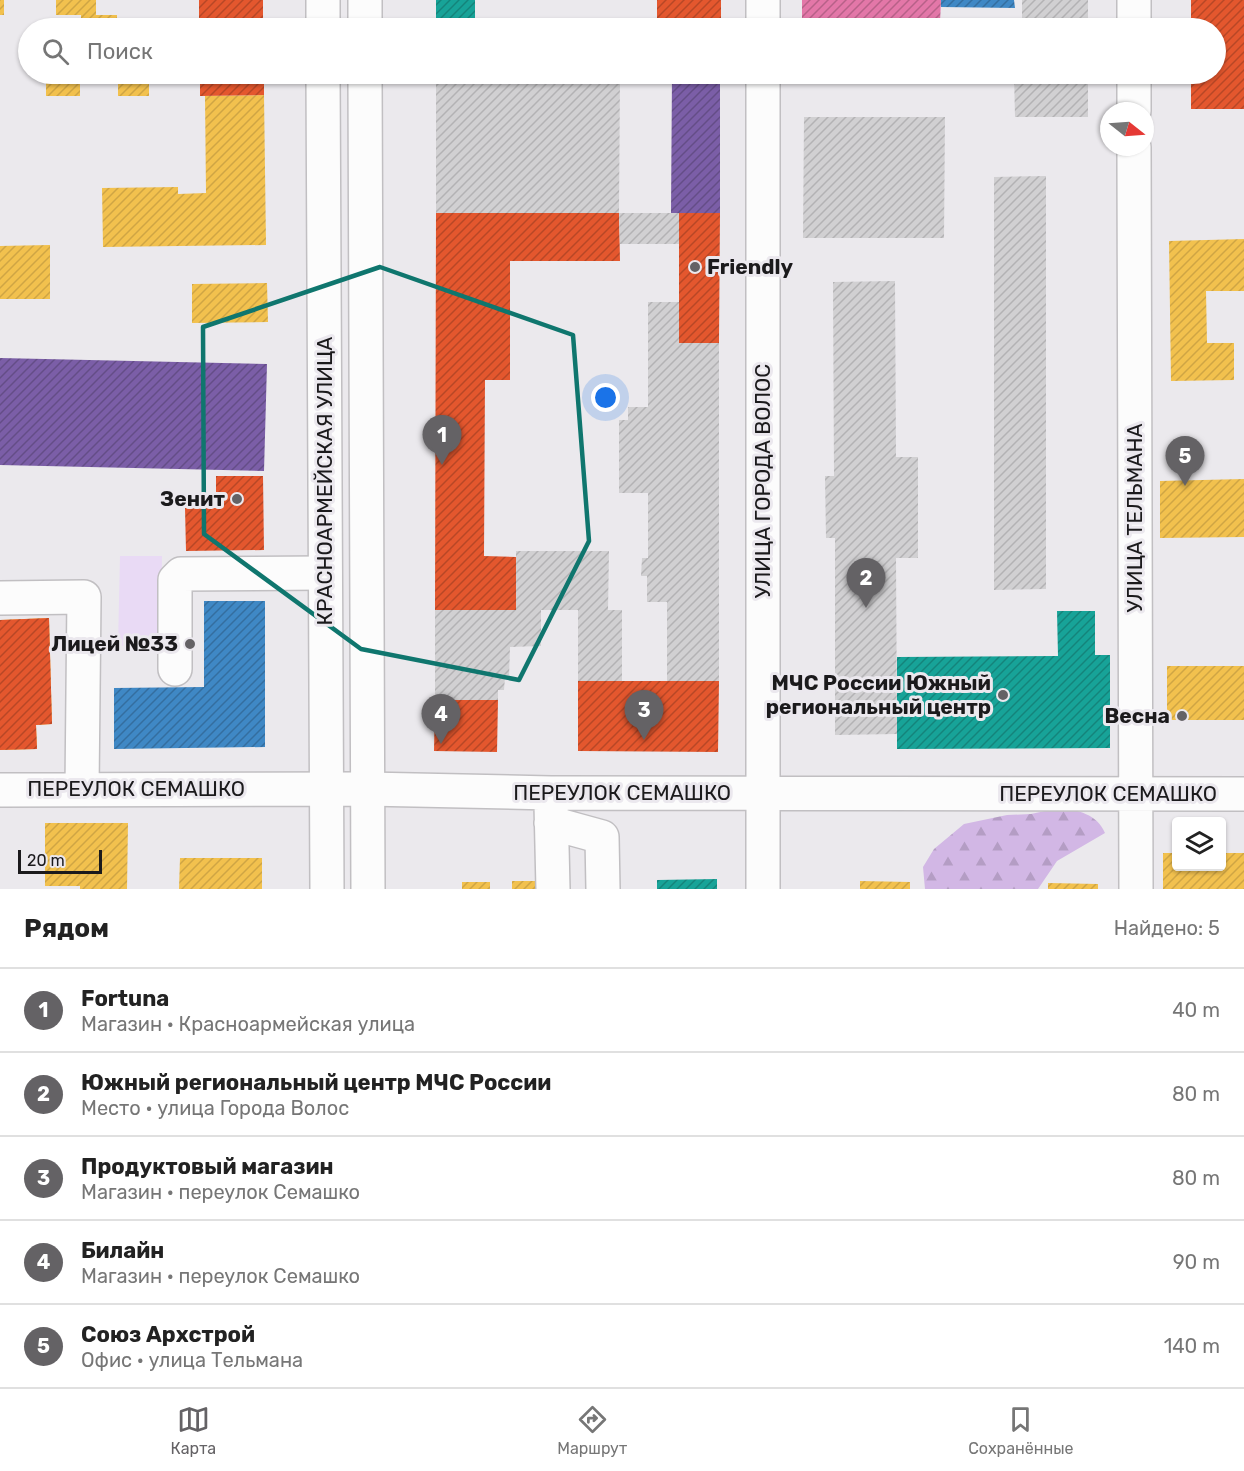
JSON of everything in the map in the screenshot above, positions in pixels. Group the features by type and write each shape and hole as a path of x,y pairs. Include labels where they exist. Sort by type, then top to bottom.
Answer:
{"street":[{"path":"323,0 323,18"},
{"path":"365,0 365,18"},
{"path":"763,0 763,18"},
{"path":"1134,0 1134,18"},
{"name":"КРАСНОАРМЕЙСКАЯ УЛИЦА","path":"323,84 327,889"},
{"name":"КРАСНОАРМЕЙСКАЯ УЛИЦА","path":"365,84 368,889"},
{"name":"УЛИЦА ГОРОДА ВОЛОС","path":"762,84 763,889"},
{"path":"1134,84 1134,102"},
{"name":"УЛИЦА ТЕЛЬМАНА","path":"1134,156 1136,889"},
{"path":"175,669 175,580 181,574 325,573"},
{"path":"0,598 84,597 82,789"},
{"name":"ПЕРЕУЛОК СЕМАШКО","path":"0,790 367,789 551,808 763,794 1244,794"},
{"path":"551,808 553,889"},
{"path":"551,808 602,837 603,889"}],"highlighted area":[{"path":"380,267 573,335 589,541 519,680 361,649 204,534 203,327"}],"shaded area":[{"path":"120,556 162,556 161,646 118,646"}],"green space":[{"path":"1059,808 1092,817 1105,833 1057,861 1038,889 925,889 923,867 934,849 964,824"}],"building: Жильё":[{"path":"0,0 4,0 4,15 0,15"},
{"path":"56,0 96,0 96,15 117,15 117,18 81,18 81,15 56,15"},
{"path":"46,84 80,84 80,96 46,96"},
{"path":"118,84 149,84 149,96 118,96"},
{"path":"264,95 266,245 103,247 102,188 178,187 178,194 206,193 205,96"},
{"path":"1244,239 1244,291 1206,291 1207,343 1234,343 1234,380 1171,381 1169,241"},
{"path":"50,245 50,299 0,299 0,246"},
{"path":"267,283 268,322 192,323 192,284"},
{"path":"1244,479 1244,537 1160,538 1160,481"},
{"path":"49,618 52,724 36,725 37,749 0,750 0,620"},
{"path":"1167,666 1244,666 1244,720 1167,720"},
{"path":"45,823 128,823 127,889 45,886"},
{"path":"1163,853 1172,853 1172,871 1226,871 1226,853 1244,853 1244,889 1163,889"},
{"path":"180,858 262,858 262,889 179,889"},
{"path":"512,881 539,881 539,889 512,889"},
{"path":"860,881 910,882 910,889 860,889"},
{"path":"462,882 490,882 490,889 462,889"},
{"path":"1048,883 1098,884 1098,889 1048,889"}],"building: Торговля":[{"path":"199,0 263,0 263,18 199,18"},
{"path":"657,0 721,0 721,18 657,18"},
{"path":"1191,0 1244,0 1244,109 1191,109 1191,84 1226,84 1226,18 1191,18"},
{"path":"200,84 264,84 264,95 200,96"},
{"path":"436,213 619,213 620,261 510,261 510,380 485,380 484,556 516,557 516,610 435,610"},
{"path":"679,213 720,213 719,343 679,343"},
{"path":"216,476 263,476 264,550 186,551 185,508 216,508"},
{"path":"49,618 52,724 36,725 37,749 0,750 0,620"},
{"path":"578,681 719,681 718,752 578,751"},
{"path":"435,700 498,700 497,752 434,751"}],"building: Офисы":[{"path":"672,84 720,84 720,213 671,213"},
{"path":"0,358 267,364 264,471 0,465"}],"building: Школы":[{"path":"941,0 1014,0 1015,8 941,7"},
{"path":"204,601 265,601 265,747 114,749 114,688 204,687"}],"building: Медицина":[{"path":"802,0 941,0 940,18 802,18"}],"building: Учреждения":[{"path":"436,0 475,0 475,18 436,18"},
{"name":"МЧС России Южный региональный центр","path":"1057,611 1095,611 1095,655 1110,655 1110,748 897,749 897,657 1058,656"},
{"path":"717,879 717,889 657,889 657,880"}],"building: Прочее":[{"path":"1022,0 1088,0 1088,18 1022,18"},
{"path":"436,84 620,84 619,213 436,213"},
{"path":"1014,84 1088,84 1088,117 1015,117"},
{"path":"804,117 945,117 944,238 803,238"},
{"path":"1046,176 1046,589 994,590 994,177"},
{"path":"619,213 679,213 679,244 620,244"},
{"path":"895,281 896,457 918,457 918,558 896,558 897,734 835,735 835,538 826,538 825,476 834,476 833,282"},
{"path":"648,302 679,302 679,343 719,343 719,681 667,681 667,602 647,602 647,576 641,576 642,558 648,558 648,493 619,493 619,420 628,420 628,407 648,407"},
{"path":"516,551 609,551 608,610 622,610 622,681 578,681 578,610 541,610 541,646 510,647 509,677 505,677 504,690 498,690 498,700 435,700 435,610 516,610"}],"place":[{"name":"Friendly","path":"695,267"},
{"name":"Fortuna","path":"442,465"},
{"name":"Союз Архстрой","path":"1185,486"},
{"name":"Зенит","path":"237,499"},
{"name":"Южный региональный центр МЧС России","path":"866,608"},
{"name":"Лицей №33","path":"190,644"},
{"name":"МЧС России Южный региональный центр","path":"1003,695"},
{"name":"Весна","path":"1182,716"},
{"name":"Продуктовый магазин","path":"644,740"},
{"name":"Билайн","path":"441,744"}]}
